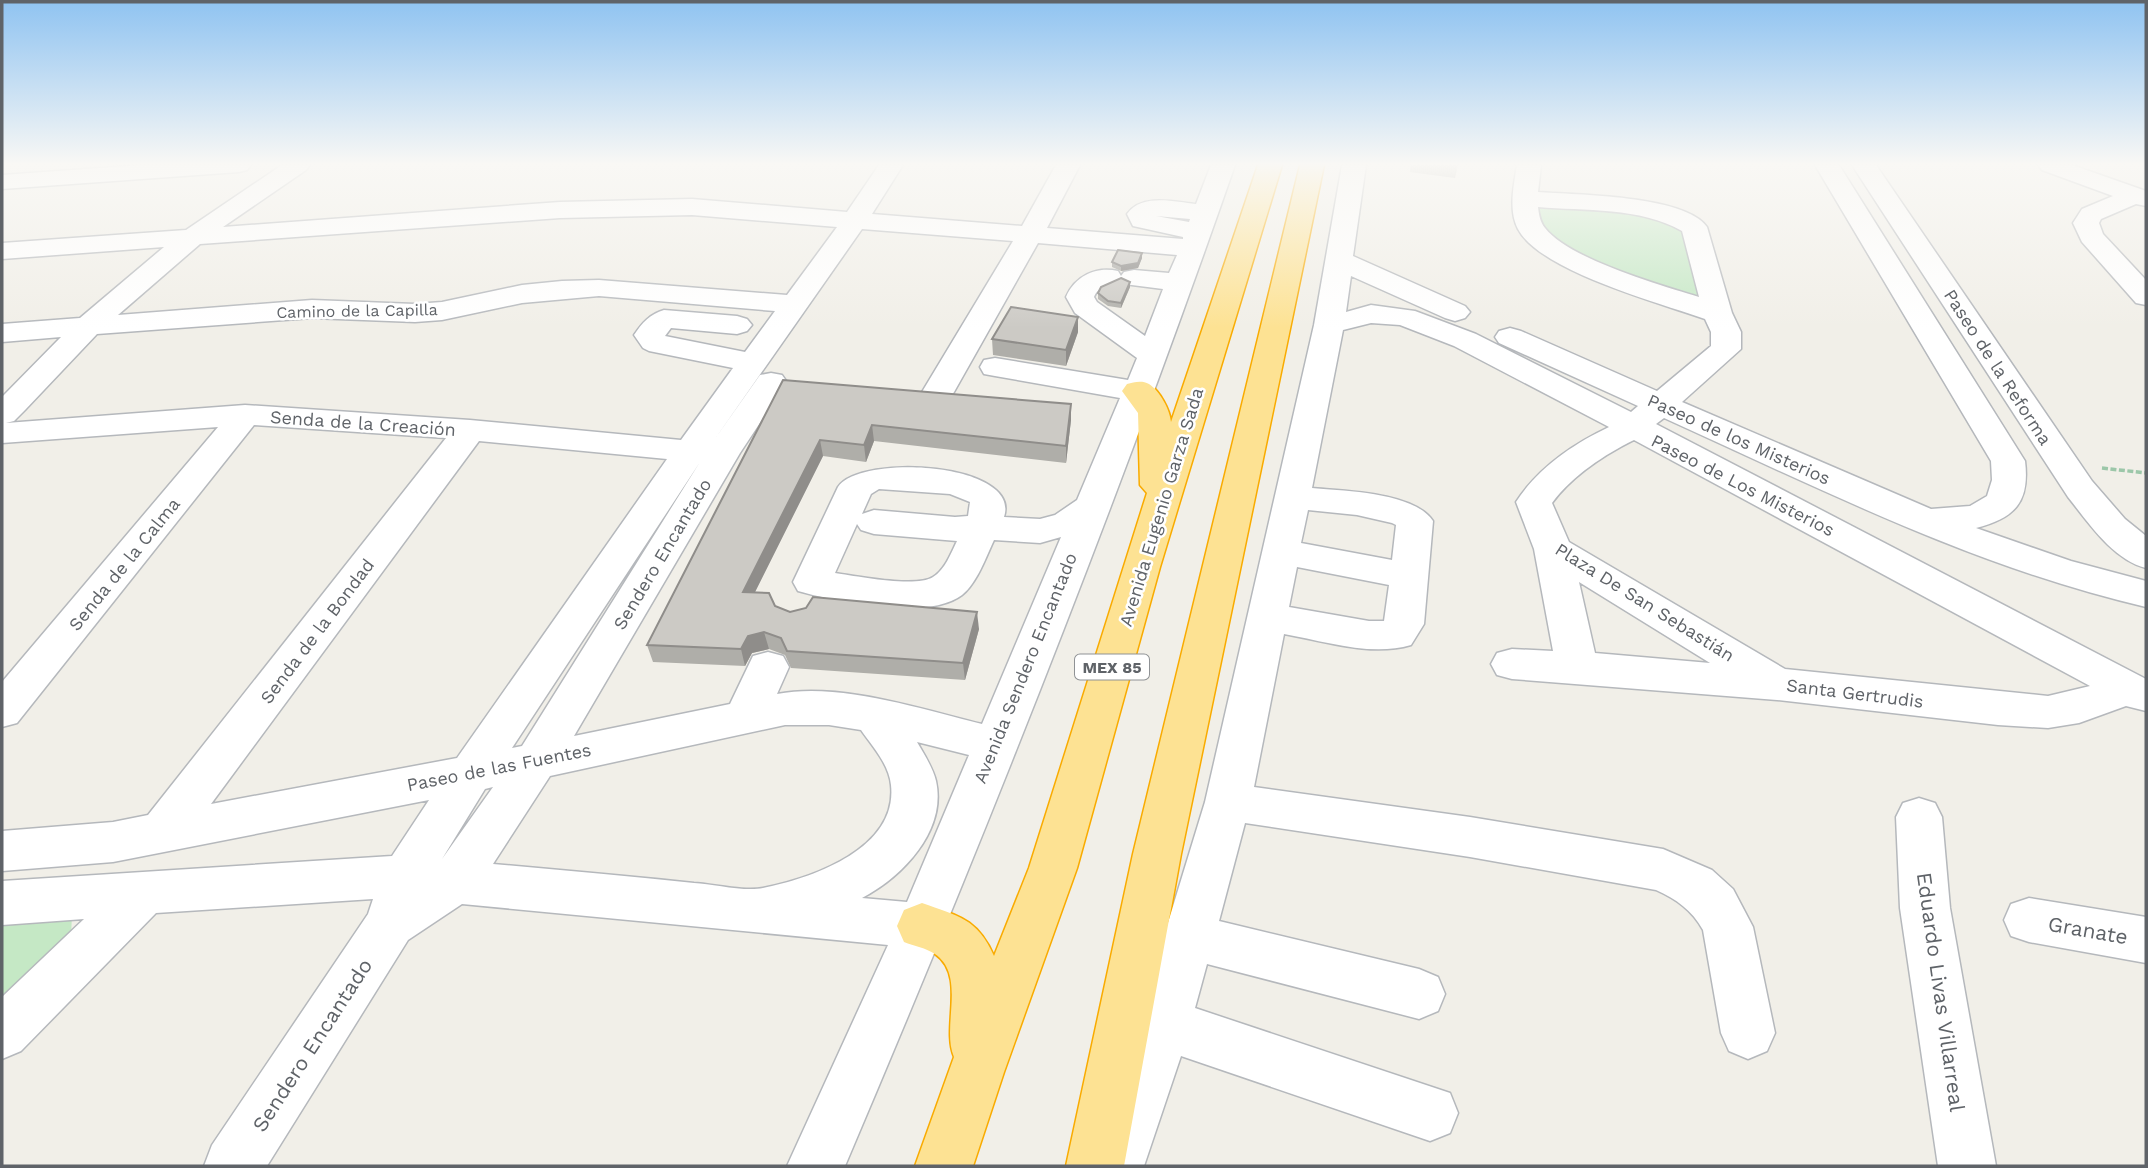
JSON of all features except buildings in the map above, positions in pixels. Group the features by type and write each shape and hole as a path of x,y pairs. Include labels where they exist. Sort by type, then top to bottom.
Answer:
{"highway":[{"name":"Avenida Eugenio Garza Sada","path":"944,1166 976,1072 1053,868 1155,523 1252,220"},
{"path":"1095,1166 1157,854 1300,220"},
{"path":"1146,374 1154,412 1159,474 1155,523"},
{"path":"922,926 953,939 965,950 973,967 978,1014 976,1072"}],"street":[{"path":"2,414 43,376 89,326 215,220"},
{"path":"2,251 439,220"},
{"path":"850,220 1030,235 1194,244"},
{"path":"938,392 1038,220"},
{"name":"Avenida Sendero Encantado","path":"816,1166 922,926 1065,568 1146,374 1203,220"},
{"path":"1115,1166 1164,1024 1228,802 1329,325 1347,220"},
{"path":"1529,220 1530,228 1538,239 1570,259 1717,313"},
{"name":"Plaza De San Sebastián","path":"1684,220 1694,227 1717,313 1726,332 1726,349 1632,428 1600,444 1552,480 1534,502 1553,549 1777,684"},
{"path":"1860,220 2008,461 2011,478 2007,498 1989,513 1960,520 1924,522"},
{"name":"Paseo de la Reforma","path":"1900,220 2080,489 2112,527 2146,556"},
{"path":"2088,220 2086,223 2091,236 2140,286"},
{"name":"Sendero Encantado","path":"398,901 454,882 536,761 754,363 795,304 869,221"},
{"name":"Sendero Encantado","path":"233,1166 398,901 471,773 707,452 869,221"},
{"path":"1146,374 1085,307 1080,297 1082,291 1094,280 1121,277 1194,244"},
{"name":"Paseo de los Misterios","path":"1341,261 1924,522 2011,555 2146,594"},
{"name":"Camino de la Capilla","path":"2,333 312,309 415,313 442,311 522,293 562,289 599,288 666,306 751,299 795,304"},
{"path":"714,355 737,325 751,299"},
{"path":"737,325 666,306 649,335 654,342 754,363"},
{"name":"Paseo de Los Misterios","path":"1329,325 1371,314 1405,317 1430,324 1737,479 2137,693"},
{"path":"995,367 1146,374"},
{"name":"Senda de la Creación","path":"2,433 245,415 470,430 707,452"},
{"name":"Senda de la Calma","path":"2,711 245,415"},
{"name":"Senda de la Bondad","path":"163,832 470,430"},
{"path":"870,480 964,485 982,492 988,500 989,510 971,531 955,578 948,586 936,592 920,594 838,588 803,596 854,491 870,480"},
{"path":"1267,617 1369,635 1397,635 1404,624 1415,521 1406,513 1389,509 1292,498"},
{"path":"874,522 971,531 1024,531 1054,529 1090,508"},
{"path":"971,531 1033,547 1064,561 1065,568"},
{"path":"1553,549 1577,667"},
{"path":"1281,552 1409,576"},
{"name":"Santa Gertrudis","path":"1512,664 1777,684 1998,709 2048,712 2079,708 2137,693"},
{"path":"746,715 768,667"},
{"name":"Paseo de las Fuentes","path":"2,851 113,842 536,761 785,709 829,709 874,715 995,744"},
{"path":"746,911 815,896 852,879 886,855 905,832 916,806 914,782 900,752 874,715"},
{"path":"1228,802 1470,837 1663,870 1695,885 1715,904 1728,927 1748,1033"},
{"name":"Eduardo Livas Villarreal","path":"1919,817 1925,908 1967,1166"},
{"path":"2,903 339,879 398,901"},
{"path":"454,882 922,926"},
{"path":"2,1033 143,894"},
{"name":"Granate","path":"2029,920 2146,940"},
{"path":"1189,937 1419,994"},
{"path":"1164,1024 1430,1113"}],"green space":[{"path":"1537,220 1677,220 1717,313 1552,249"},
{"path":"72,914 71,937 2,1007 2,919"}]}
